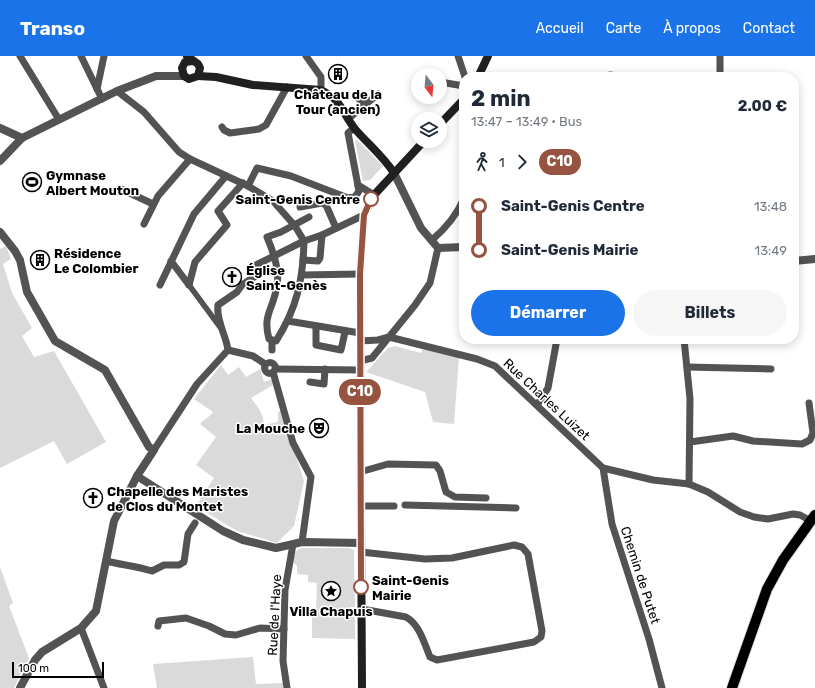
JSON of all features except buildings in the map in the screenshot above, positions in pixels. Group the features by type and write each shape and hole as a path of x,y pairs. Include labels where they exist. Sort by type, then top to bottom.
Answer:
{"main road":[{"path":"480,72 488,56"},
{"path":"190,58 198,64 199,72 193,79 183,66 190,58"},
{"path":"199,72 253,85 321,90 331,95 340,104 354,128 385,159 394,173"},
{"path":"447,117 459,104"},
{"path":"362,688 360,274 364,215 374,195 417,148"},
{"path":"732,688 764,600 814,521"}],"street":[{"path":"20,56 58,118"},
{"path":"81,56 102,99"},
{"path":"97,89 104,56"},
{"path":"306,56 321,77 321,90"},
{"path":"458,56 463,72"},
{"path":"720,56 720,72"},
{"path":"0,161 22,138 58,118 117,91 156,76 170,76 183,66"},
{"path":"447,83 459,85"},
{"path":"222,127 230,134 259,130 266,126 287,87"},
{"path":"117,91 144,112 176,149 190,159 245,184 273,201 295,226 304,241 302,274 296,304 276,341 271,340"},
{"path":"348,119 378,94"},
{"path":"355,95 365,105"},
{"path":"0,128 22,138"},
{"path":"189,285 195,262 227,225 218,211 245,184 258,168 291,176 348,198 355,197 359,191 348,133 354,128"},
{"path":"144,224 153,204 190,159"},
{"path":"228,350 271,362 325,369 360,365 372,358 415,305 430,283 438,248 421,228 394,173"},
{"path":"160,285 194,214 226,176"},
{"path":"358,185 374,195"},
{"path":"121,189 153,204"},
{"path":"300,207 322,203 326,206 336,228"},
{"path":"432,240 446,227 459,209"},
{"path":"221,327 218,305 237,292 242,285 257,275 256,265 304,241 322,235 364,215"},
{"path":"302,542 311,477 293,443 271,362 271,340 265,326 266,318 275,296 278,283 274,255 267,237 295,226 309,217"},
{"path":"0,232 20,260 27,292 55,341 105,370 149,447 154,450"},
{"path":"303,260 318,261 320,258 322,235"},
{"path":"438,248 459,247"},
{"path":"799,261 815,259"},
{"path":"20,688 35,660 42,652 82,628 89,621 97,608 114,520 136,476 197,384 228,350 227,341 221,327 171,261"},
{"path":"302,274 360,274"},
{"name":"Rue Charles Luizet","path":"288,321 378,340 389,337 488,362 495,366 604,468 653,480 689,484 708,492 740,512 754,517 768,519 793,514 800,515 814,521"},
{"path":"316,326 316,345 341,350 345,332"},
{"path":"537,405 548,388 556,344"},
{"path":"684,344 690,399 689,484"},
{"path":"686,367 771,369"},
{"path":"310,382 324,384 325,369"},
{"path":"690,442 733,436 753,441 802,444 810,440 813,433 809,403"},
{"path":"360,472 388,464 436,465 440,471 446,492 455,497 486,498"},
{"name":"Chemin de Putet","path":"604,468 612,524 649,639 662,688"},
{"path":"136,476 233,536 261,545 276,548 302,542 361,543"},
{"path":"360,506 394,506"},
{"path":"405,506 516,508"},
{"path":"106,561 125,566 134,565 152,571 164,565 179,565 184,562 188,534 195,523"},
{"name":"Rue de l'Haye","path":"287,688 283,661 285,590 293,544"},
{"path":"361,552 425,559 452,558 514,545 522,547 528,554 542,631 541,637 534,642 437,660 430,657 419,631 411,620 406,617 362,609"},
{"path":"158,626 159,620 186,618 209,626 225,634 236,635 260,628 284,628"},
{"path":"82,628 104,688"}],"shaded area":[{"path":"357,140 383,166 370,180 363,181 355,141"},
{"path":"6,246 11,259 3,264 12,293 32,328 22,336 34,357 54,351 106,442 67,464 54,441 0,468 0,249"},
{"path":"395,346 421,353 424,347 459,357 454,424 433,422 425,392 366,372 388,348"},
{"path":"221,365 228,375 239,367 246,377 260,369 264,382 273,379 276,383 251,398 261,412 264,429 268,424 278,422 278,412 282,410 304,481 294,526 277,543 237,531 196,506 214,478 196,465 216,437 200,424 213,412 194,399"},
{"path":"301,548 349,548 354,550 355,607 350,607 351,613 355,613 355,639 312,638 312,612 316,612 317,583 308,582 308,575 297,574 297,566 293,562 295,552"},
{"path":"0,567 13,603 9,606 29,658 14,688 0,688"},
{"path":"253,657 256,684 283,683 283,688 157,688 153,664"}],"bus line":[{"name":"C10","path":"361,587 360,274 364,215 371,199"}],"place":[{"name":"Château de la Tour (ancien)","path":"338,74"},
{"name":"Gymnase Albert Mouton","path":"32,182"},
{"name":"Saint-Genis Centre","path":"371,199"},
{"name":"Résidence Le Colombier","path":"40,260"},
{"name":"Église Saint-Genès","path":"232,277"},
{"name":"La Mouche","path":"319,428"},
{"name":"Chapelle des Maristes de Clos du Montet","path":"93,498"},
{"name":"Saint-Genis Mairie","path":"361,587"},
{"name":"Villa Chapuis","path":"331,591"}]}
